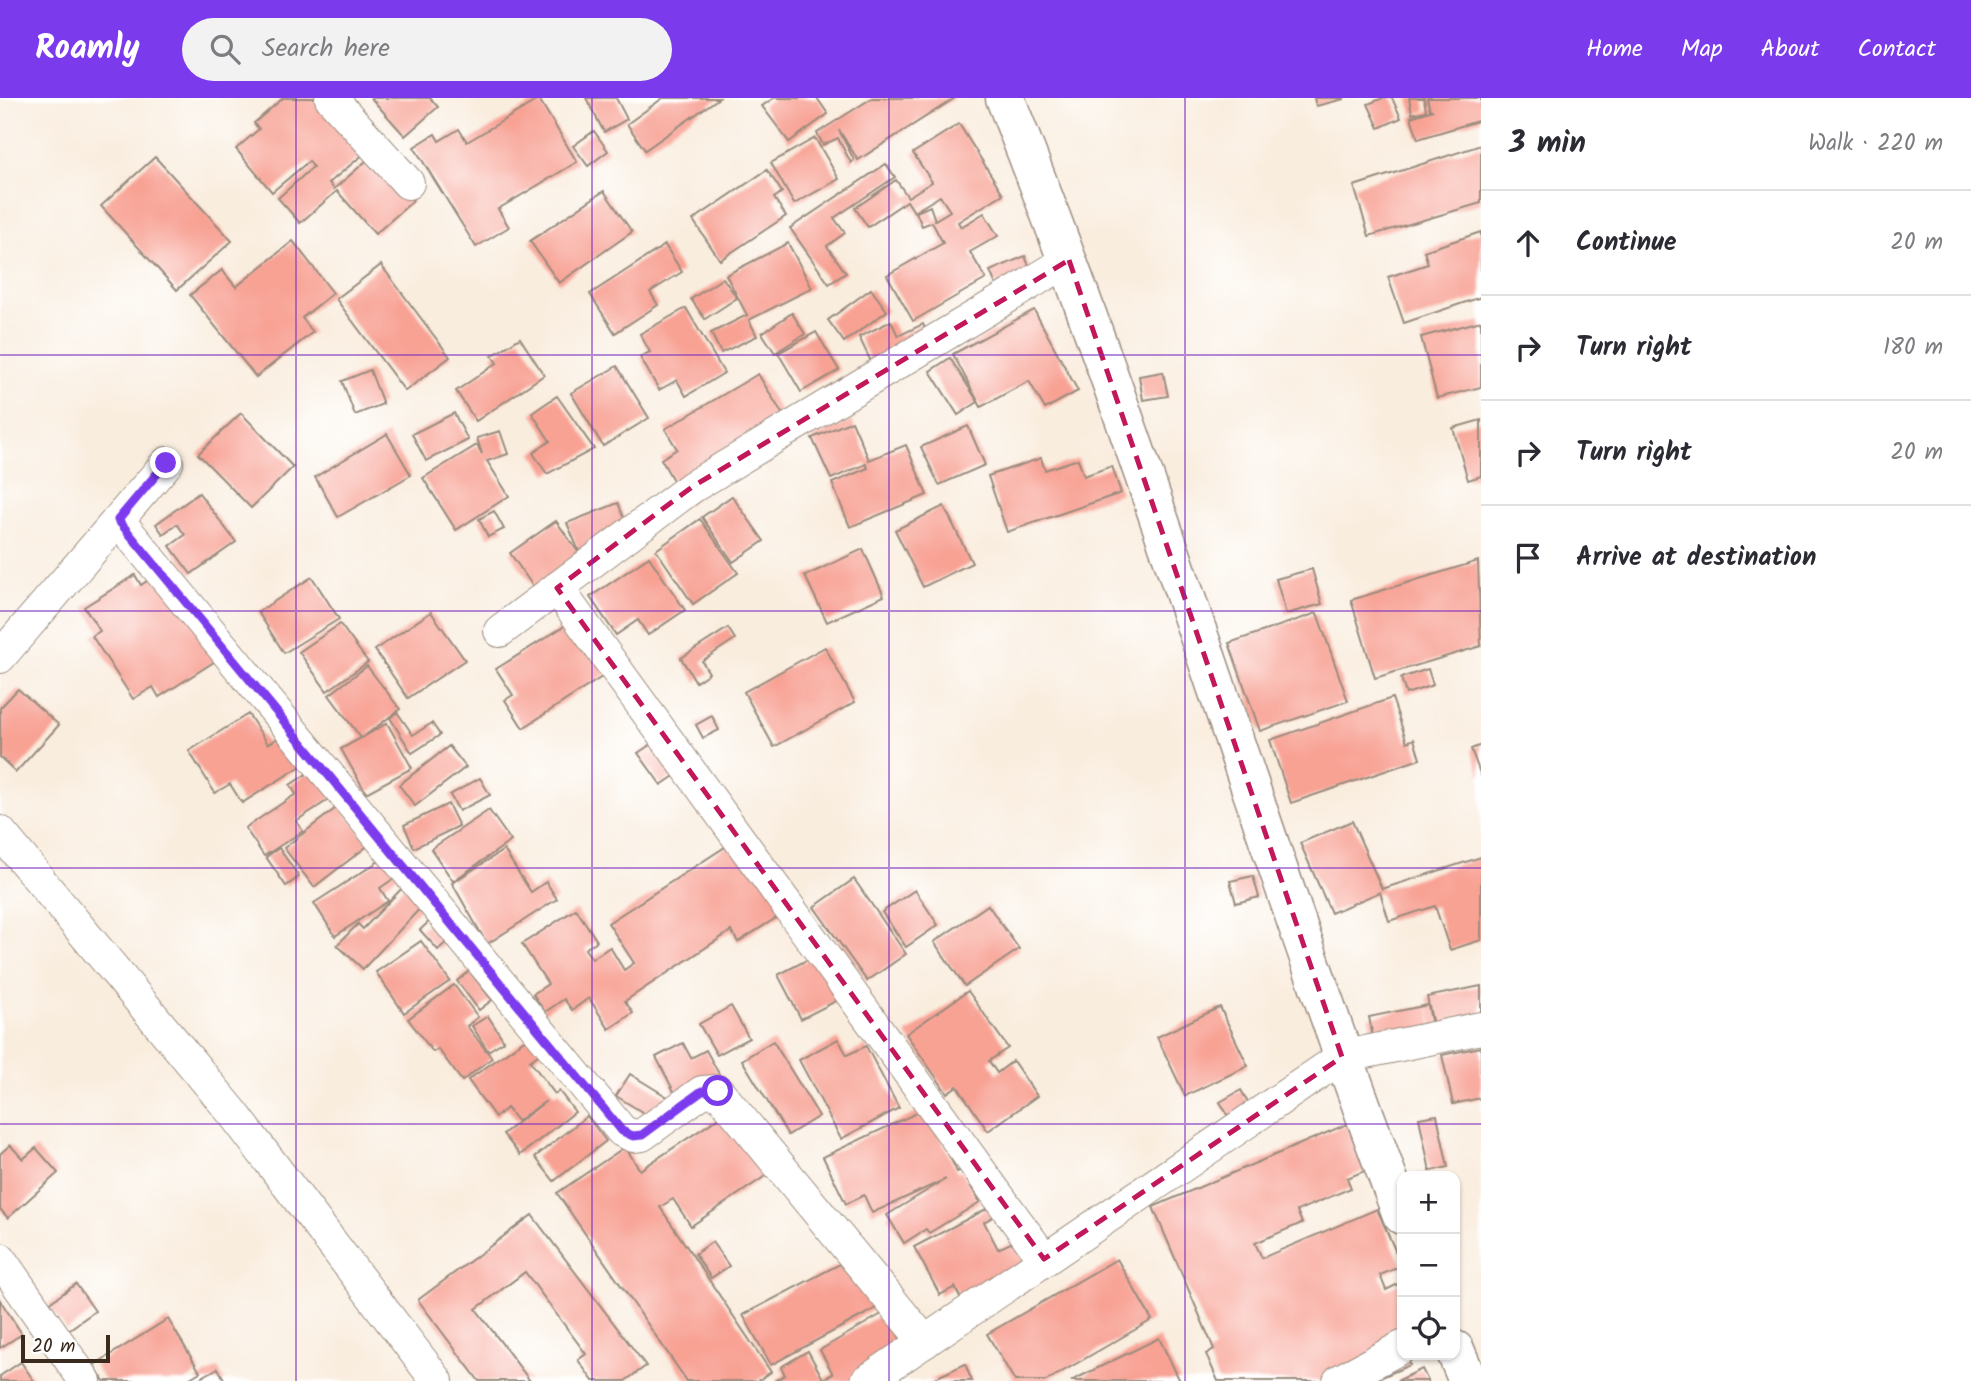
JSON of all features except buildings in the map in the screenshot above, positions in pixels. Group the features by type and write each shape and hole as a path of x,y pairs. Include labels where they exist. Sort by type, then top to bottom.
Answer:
{"street":[{"path":"331,98 408,183"},
{"path":"1005,98 1069,260 1342,1057 1397,1202"},
{"path":"500,631 692,487 1069,260"},
{"path":"0,657 166,463"},
{"path":"118,520 622,1131 633,1136 642,1135 702,1091 718,1091 925,1342"},
{"path":"556,589 1044,1259"},
{"path":"0,832 233,1113 437,1381"},
{"path":"867,1381 1342,1057 1481,1028"},
{"path":"0,1259 85,1381"},
{"path":"1339,1381 1397,1350"},
{"path":"1459,1360 1468,1381"}],"highlighted area":[{"path":"1069,260 1342,1057 1044,1259 557,588 692,487"}],"route":[{"path":"166,463 118,520 622,1131 633,1136 642,1135 702,1091 718,1091"}]}
